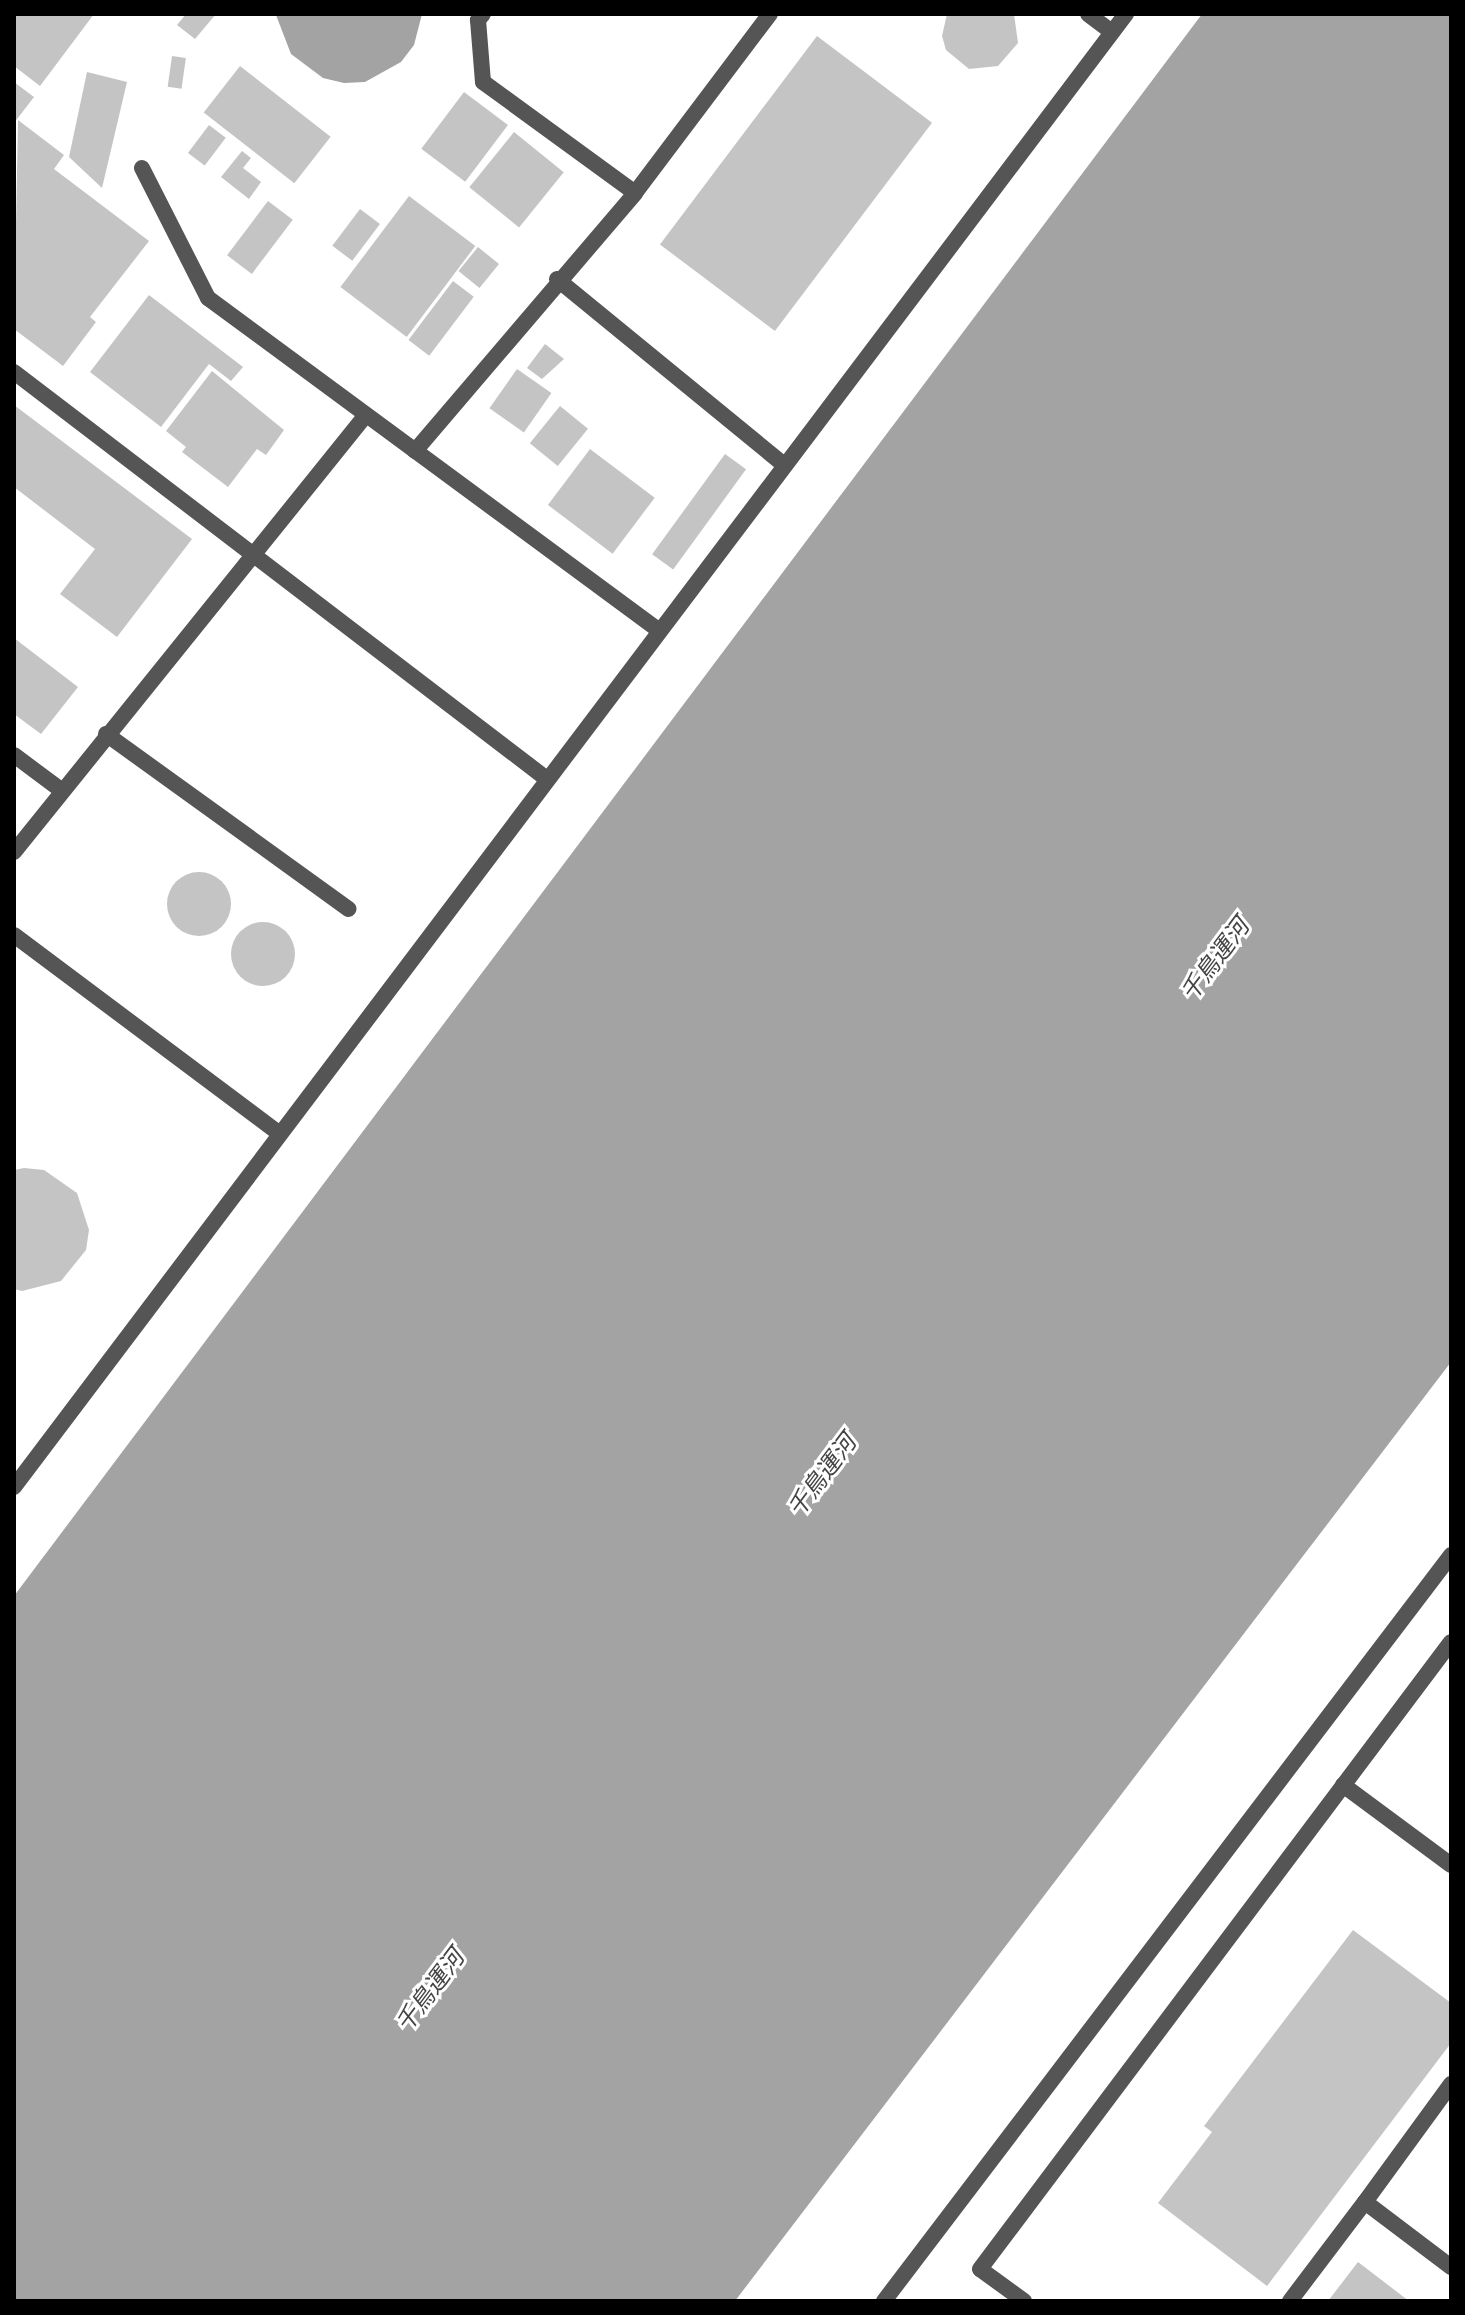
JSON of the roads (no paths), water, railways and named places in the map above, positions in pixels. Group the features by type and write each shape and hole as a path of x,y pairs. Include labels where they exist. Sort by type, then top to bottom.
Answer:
{"street":[{"path":"483,14 478,20 483,82 635,193"},
{"path":"415,451 557,279 635,193 770,14"},
{"path":"1088,14 1112,32"},
{"path":"14,1487 277,1132 1126,14"},
{"path":"142,168 208,298 657,629"},
{"path":"557,279 783,464"},
{"path":"14,372 547,779"},
{"path":"14,852 366,415"},
{"path":"106,734 349,909"},
{"path":"14,755 61,790"},
{"path":"14,935 277,1132"},
{"path":"884,2301 1451,1555"},
{"path":"1024,2301 980,2269 1451,1642"},
{"path":"1343,1785 1451,1865"},
{"path":"1290,2301 1451,2084"},
{"path":"1365,2202 1451,2267"}],"water":[{"path":"422,14 414,45 401,62 365,82 344,83 323,78 291,54 276,15"},
{"name":"千鳥運河","path":"1202,14 1451,14 1451,1362 735,2301 14,2301 14,1596"}]}
